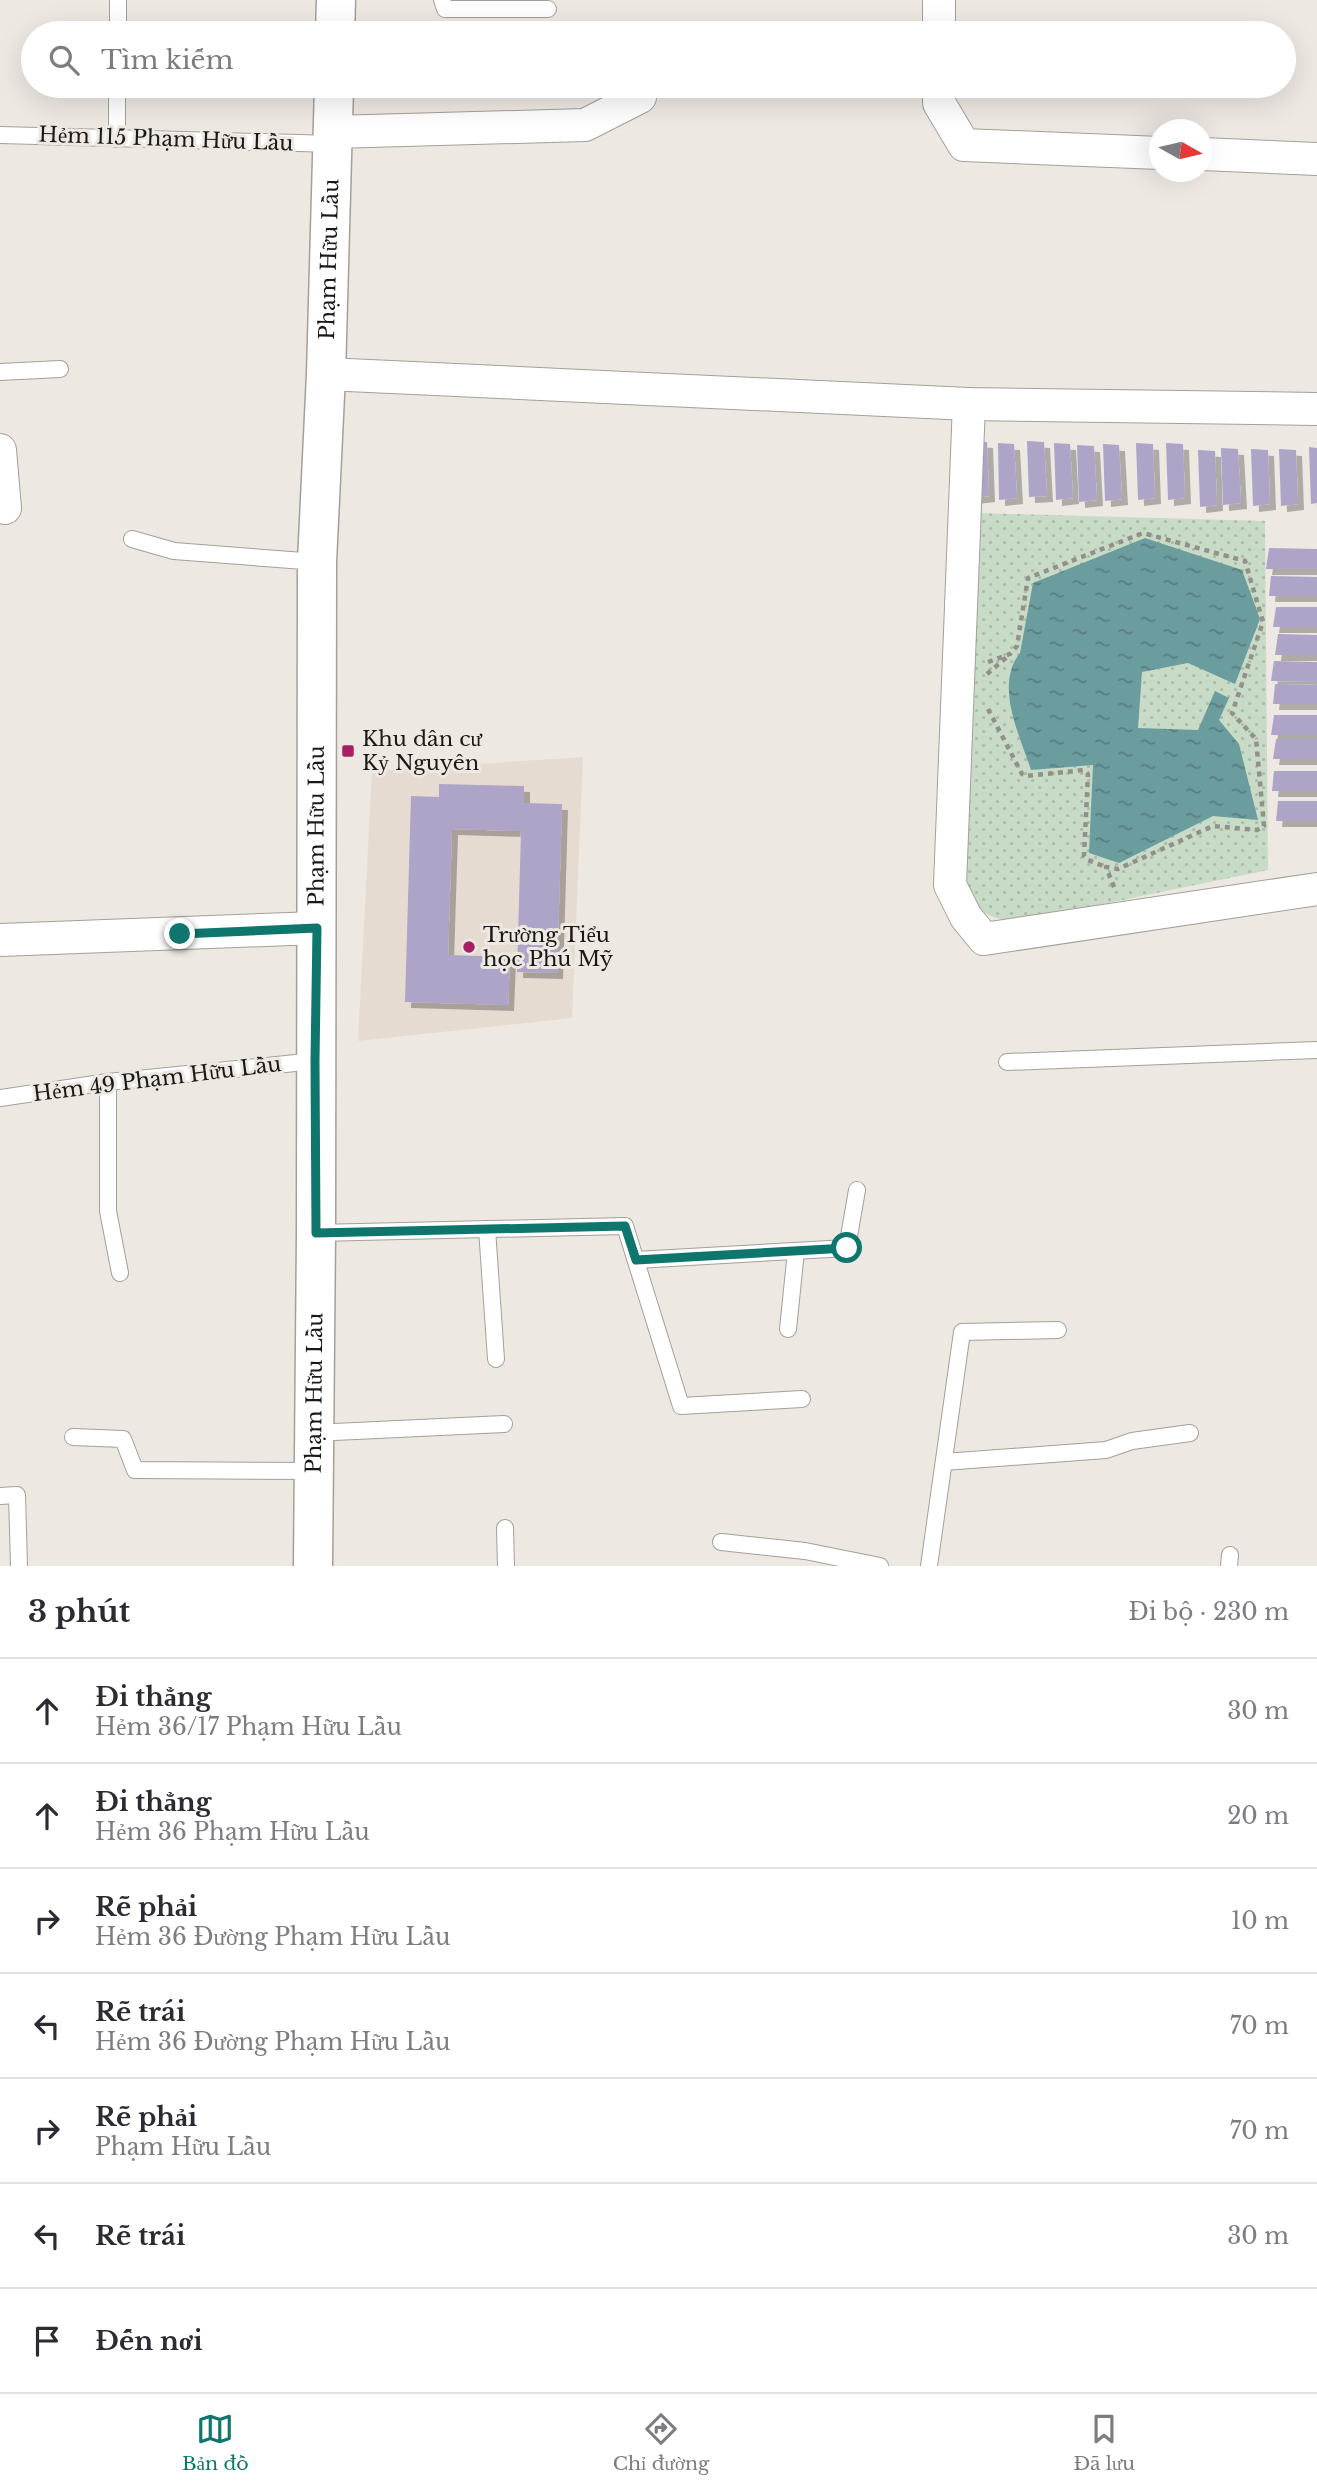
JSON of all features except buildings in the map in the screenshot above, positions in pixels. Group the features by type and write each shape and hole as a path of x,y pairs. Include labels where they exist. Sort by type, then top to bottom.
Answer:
{"main road":[{"path":"335,21 336,0"},
{"name":"Phạm Hữu Lầu","path":"313,1566 317,562 326,374 334,98"}],"street":[{"path":"939,0 939,21"},
{"path":"333,138 585,125 638,98"},
{"path":"939,98 939,103 964,145 1149,153"},
{"path":"1212,154 1317,159"},
{"path":"326,374 969,404 1317,410"},
{"path":"969,404 969,676 950,885 966,917 984,939 1317,889"},
{"path":"0,450 5,508"},
{"path":"0,940 317,928"}],"lane":[{"path":"118,0 118,21"},
{"path":"442,0 445,9 548,9"},
{"path":"117,98 117,139"},
{"name":"Hẻm 115 Phạm Hữu Lầu","path":"0,135 117,139 333,138"},
{"path":"0,372 60,369"},
{"path":"132,539 174,551 317,562"},
{"path":"1007,1062 1317,1050"},
{"name":"Hẻm 49 Phạm Hữu Lầu","path":"0,1098 108,1082 315,1061"},
{"path":"108,1082 107,1211 120,1273"},
{"path":"636,1260 847,1248 857,1189"},
{"path":"316,1233 625,1226 681,1406 802,1399"},
{"path":"487,1229 496,1359"},
{"path":"788,1329 796,1251"},
{"path":"929,1566 962,1332 1058,1330"},
{"path":"313,1433 504,1424"},
{"path":"944,1462 1106,1450 1132,1441 1190,1433"},
{"path":"73,1437 123,1439 135,1470 313,1471"},
{"path":"0,1496 17,1495 19,1566"},
{"path":"505,1528 506,1566"},
{"path":"721,1542 805,1551 880,1566"}],"path":[{"path":"969,676 1010,654 1017,646 1028,578 1143,533 1245,561 1263,621 1232,713 1256,739 1264,827 1257,830 1213,826 1118,869 1088,860 1084,856 1088,774 1084,770 1025,776 1021,774 985,704"},
{"path":"969,676 1010,654"},
{"path":"1106,867 1126,918"}],"shaded area":[{"name":"Trường Tiểu học Phú Mỹ","path":"583,757 572,1018 358,1041 372,771"}],"green space":[{"path":"977,513 1265,521 1268,870 1021,921 1000,919 979,908 964,883"}],"water":[{"path":"1145,538 1242,570 1260,619 1235,684 1188,663 1142,672 1138,728 1198,730 1215,691 1229,698 1219,720 1239,744 1258,820 1213,816 1119,863 1089,853 1093,765 1031,770 1012,711 1009,680 1020,653 1033,583"}],"place":[{"name":"Khu dân cư Kỷ Nguyên","path":"348,751"},
{"name":"Trường Tiểu học Phú Mỹ","path":"469,947"}],"route":[{"path":"180,934 317,928 316,1233 625,1226 636,1260 847,1248"}]}
